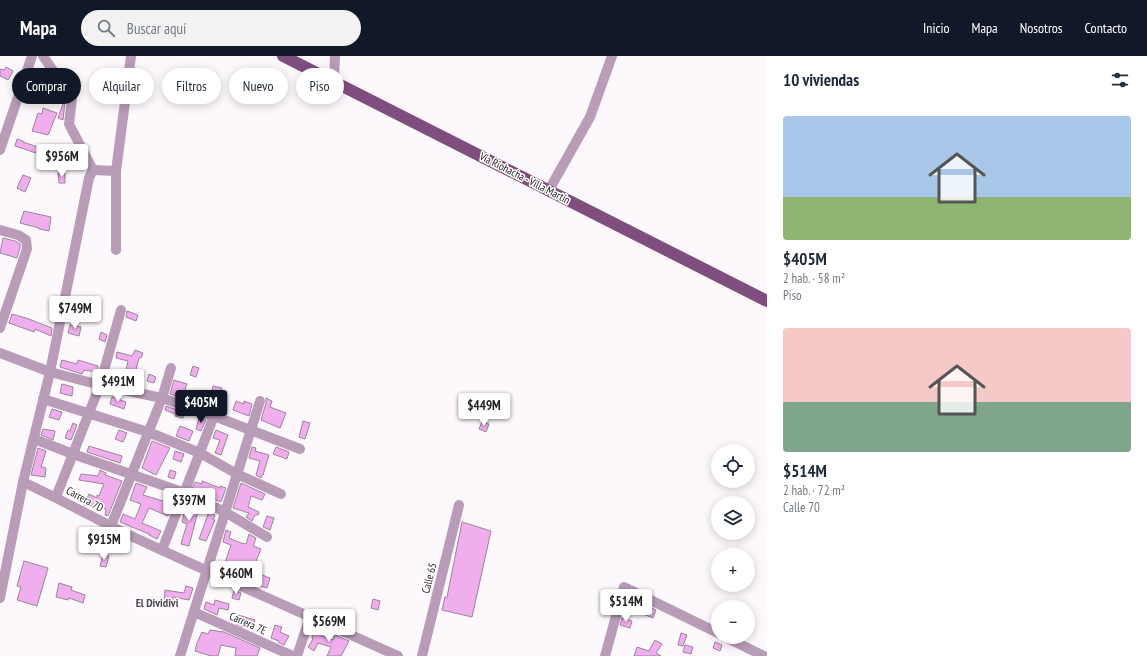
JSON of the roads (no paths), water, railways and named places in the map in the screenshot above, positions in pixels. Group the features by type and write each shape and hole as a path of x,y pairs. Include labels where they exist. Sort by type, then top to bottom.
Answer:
{"main road":[{"name":"Vía Riohacha - Villa Martín","path":"283,56 307,68"},
{"name":"Vía Riohacha - Villa Martín","path":"344,86 767,301"}],"street":[{"path":"0,150 32,56"},
{"path":"43,56 72,98 69,124 93,170"},
{"path":"116,250 116,171 131,56"},
{"path":"335,68 336,56"},
{"path":"549,190 590,117 612,56"},
{"path":"93,170 116,171"},
{"path":"0,598 23,482 50,372 89,178 93,170"},
{"path":"0,230 18,235 26,240 27,249 0,328"},
{"path":"56,497 100,385 121,310"},
{"path":"0,353 50,372 100,385 162,398 214,416 300,450"},
{"path":"111,526 162,398 171,368"},
{"path":"44,399 148,432 200,453 237,474 281,494"},
{"path":"191,656 180,654 260,401"},
{"path":"162,550 214,416"},
{"path":"34,439 185,493 225,512 267,537"},
{"name":"Carrera 7D","path":"23,482 56,497 111,526 207,571 398,656"},
{"name":"Calle 65","path":"422,656 459,505"},
{"path":"605,656 624,587 711,630"},
{"name":"Carrera 7E","path":"194,612 293,656"},
{"path":"297,656 310,617"},
{"path":"739,644 764,656"}],"district":[{"name":"El Dividivi","path":"157,602"}]}
